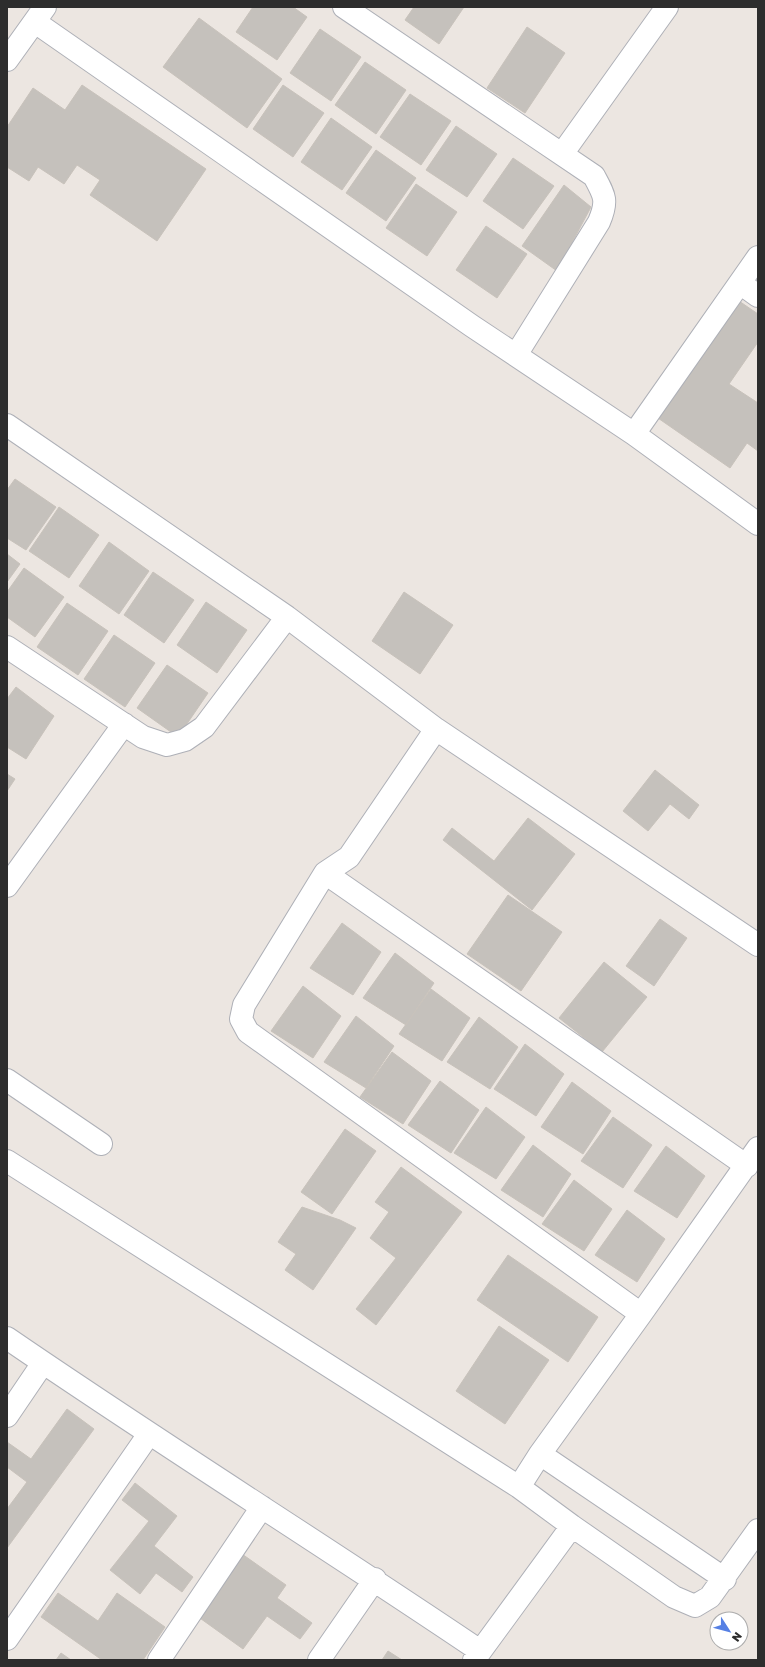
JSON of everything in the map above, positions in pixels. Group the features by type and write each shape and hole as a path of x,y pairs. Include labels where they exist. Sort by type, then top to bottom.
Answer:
{"street":[{"path":"344,7 594,176 604,194 604,209 599,222 516,355"},
{"path":"562,154 665,8"},
{"path":"7,60 40,15 472,326 634,434 758,524"},
{"path":"634,434 758,257"},
{"path":"740,283 758,296"},
{"path":"7,425 287,617 436,729 758,945"},
{"path":"7,647 143,737 167,745 185,740 204,727 287,617"},
{"path":"10,876 124,724"},
{"path":"436,729 349,856 325,874 244,1005 241,1020 248,1032 641,1314"},
{"path":"325,874 752,1157 540,1454 519,1487"},
{"path":"7,1080 101,1144"},
{"path":"7,1161 519,1487 674,1597 695,1606 710,1598 758,1530"},
{"path":"7,1338 149,1434 375,1580 477,1655 572,1526"},
{"path":"7,1416 43,1363"},
{"path":"7,1639 149,1434"},
{"path":"540,1454 725,1578"},
{"path":"159,1660 262,1507"},
{"path":"319,1660 375,1580"}],"building":[{"path":"253,7 293,7 307,17 277,60 236,32"},
{"path":"414,7 464,7 439,44 405,20"},
{"path":"199,18 282,79 247,128 163,67"},
{"path":"527,27 565,53 525,113 487,88"},
{"path":"320,29 361,57 331,101 290,73"},
{"path":"365,62 406,90 376,134 335,105"},
{"path":"82,85 206,169 157,241 90,195 100,180 77,165 64,184 38,167 29,181 7,167 7,127 33,88 65,110"},
{"path":"283,85 324,113 293,157 253,129"},
{"path":"410,94 451,121 421,165 380,137"},
{"path":"331,118 372,147 342,190 301,162"},
{"path":"456,126 497,154 467,197 426,170"},
{"path":"376,150 416,178 386,221 346,193"},
{"path":"513,158 554,186 523,229 483,201"},
{"path":"416,184 457,212 427,256 386,228"},
{"path":"564,185 591,207 557,271 522,246"},
{"path":"486,226 527,254 497,298 456,270"},
{"path":"736,299 758,314 758,342 729,384 758,403 758,451 747,443 730,468 655,416"},
{"path":"15,479 56,507 26,550 7,538 7,490"},
{"path":"59,507 99,535 69,578 29,551"},
{"path":"109,542 149,571 119,614 79,586"},
{"path":"7,554 20,564 7,582"},
{"path":"24,568 64,597 35,637 7,617 7,592"},
{"path":"153,572 194,600 164,643 124,615"},
{"path":"404,592 453,625 420,674 372,641"},
{"path":"206,602 247,630 217,673 177,645"},
{"path":"67,603 108,631 78,675 37,647"},
{"path":"114,635 155,663 125,707 84,679"},
{"path":"167,665 208,693 178,737 137,708"},
{"path":"16,687 54,716 26,759 7,747 7,699"},
{"path":"655,770 699,805 689,819 670,804 648,831 623,811"},
{"path":"7,774 15,779 7,791"},
{"path":"528,818 575,854 532,910 443,840 452,828 494,861"},
{"path":"508,895 562,932 521,991 467,954"},
{"path":"660,919 687,938 654,986 626,966"},
{"path":"342,923 381,952 353,995 310,968"},
{"path":"395,953 434,983 406,1025 363,998"},
{"path":"604,962 647,997 602,1052 559,1018"},
{"path":"303,986 341,1016 313,1058 271,1031"},
{"path":"431,989 470,1018 442,1061 399,1034"},
{"path":"356,1016 394,1046 366,1088 324,1062"},
{"path":"479,1017 518,1047 490,1089 447,1062"},
{"path":"525,1044 564,1074 536,1116 494,1089"},
{"path":"392,1052 431,1081 403,1124 360,1097"},
{"path":"440,1081 479,1110 451,1153 408,1125"},
{"path":"572,1082 611,1111 583,1154 541,1127"},
{"path":"486,1107 525,1137 496,1179 454,1153"},
{"path":"613,1117 652,1145 623,1188 581,1161"},
{"path":"345,1129 376,1151 332,1214 301,1192"},
{"path":"533,1145 571,1174 543,1217 501,1190"},
{"path":"666,1146 705,1176 677,1218 634,1191"},
{"path":"401,1167 462,1212 376,1325 356,1309 396,1258 370,1238 389,1212 375,1202"},
{"path":"574,1180 612,1209 584,1251 542,1224"},
{"path":"302,1207 340,1220 356,1228 313,1290 285,1270 296,1254 278,1242"},
{"path":"627,1210 665,1239 637,1282 595,1255"},
{"path":"508,1255 598,1317 568,1362 477,1300"},
{"path":"499,1326 549,1360 505,1424 456,1391"},
{"path":"67,1409 94,1429 7,1548 7,1509 27,1482 7,1467 7,1442 31,1459"},
{"path":"135,1483 177,1516 154,1546 193,1577 182,1592 156,1573 140,1594 110,1570 149,1521 122,1500"},
{"path":"242,1554 286,1585 277,1598 312,1623 300,1639 267,1616 243,1649 197,1616"},
{"path":"58,1593 98,1621 117,1593 165,1627 143,1660 102,1660 41,1617"},
{"path":"388,1651 402,1660 382,1660"},
{"path":"61,1653 71,1660 56,1660"}]}
